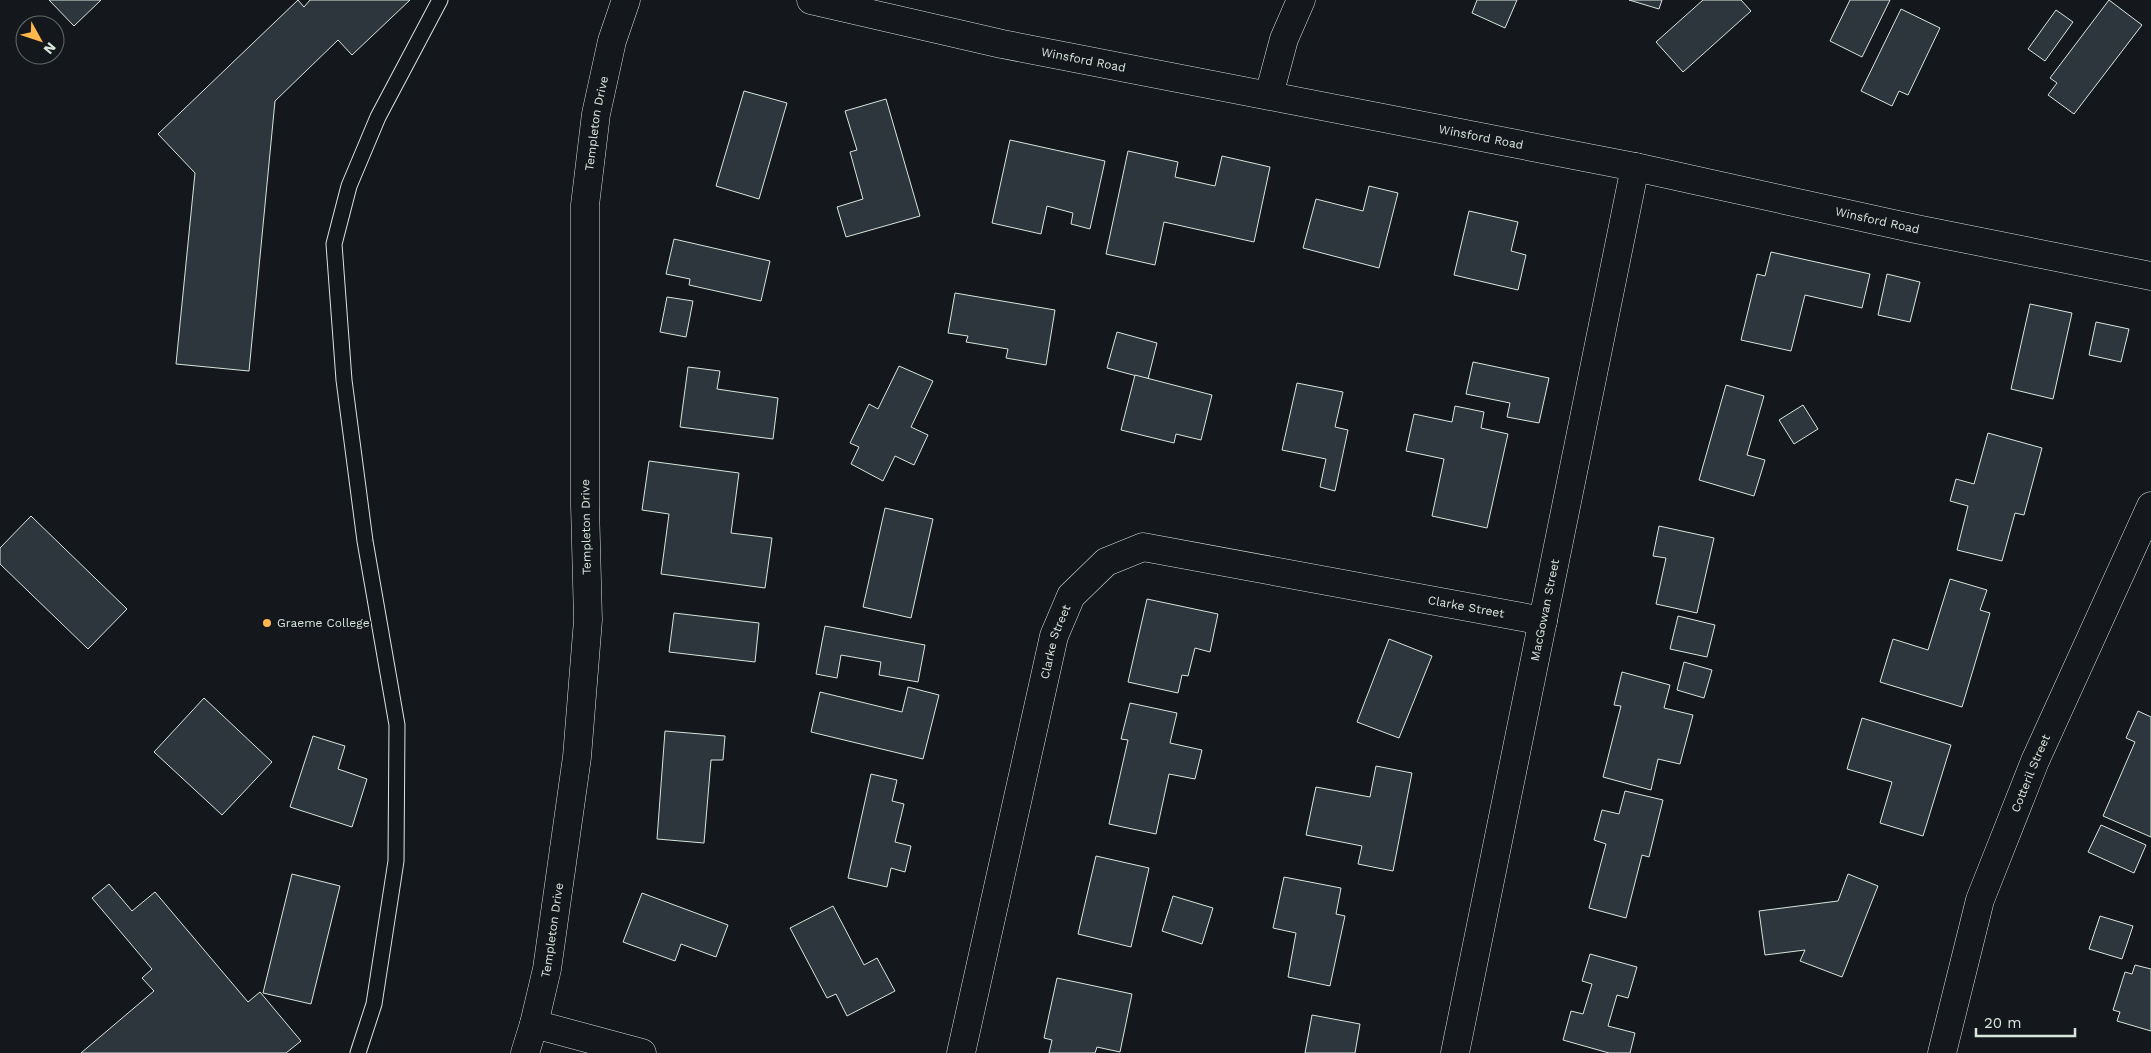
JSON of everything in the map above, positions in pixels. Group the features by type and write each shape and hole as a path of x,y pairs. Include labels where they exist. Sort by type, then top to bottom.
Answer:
{"street":[{"name":"Templeton Drive","path":"525,1053 547,969 577,757 588,620 585,505 585,205 596,114 612,41 626,0"},
{"name":"Winsford Road","path":"811,0 1002,44 1635,167 1916,229 2151,276"},
{"path":"1269,95 1284,38 1301,0"},
{"name":"MacGowan Street","path":"1455,1053 1635,167"},
{"name":"Cotteril Street","path":"1942,1053 1980,900 2035,761 2151,506"},
{"name":"Clarke Street","path":"961,1053 1054,636 1071,596 1106,562 1143,547 1542,621"},
{"path":"534,1024 642,1053"}],"lane":[{"path":"358,1053 374,1004 396,861 397,725 365,541 344,380 334,244 349,186 378,117 440,0"}],"building":[{"path":"49,0 101,0 74,26"},
{"path":"298,0 304,7 310,0 410,0 352,55 338,40 275,101 249,371 176,364 195,173 158,134"},
{"path":"1477,0 1517,0 1505,28 1472,13"},
{"path":"1629,0 1662,0 1659,9"},
{"path":"1703,0 1741,0 1751,11 1683,72 1656,42"},
{"path":"1850,0 1890,0 1862,57 1830,41"},
{"path":"2109,0 2142,25 2074,114 2048,95 2057,83 2050,78"},
{"path":"1901,9 1940,28 1908,95 1899,91 1892,106 1861,91"},
{"path":"2056,10 2073,22 2045,61 2028,49"},
{"path":"744,91 787,103 759,199 716,186"},
{"path":"886,99 920,216 846,237 837,207 863,199 850,152 857,150 845,111"},
{"path":"1010,140 1105,161 1090,229 1071,224 1073,213 1047,206 1041,234 992,223"},
{"path":"1128,151 1178,162 1175,177 1215,186 1222,156 1270,167 1254,242 1164,222 1155,265 1106,254"},
{"path":"1369,186 1398,193 1379,268 1303,248 1316,199 1363,211"},
{"path":"1469,211 1518,222 1511,251 1526,255 1518,290 1454,275"},
{"path":"674,239 770,261 761,301 689,285 690,279 666,274"},
{"path":"1771,252 1870,274 1862,308 1805,295 1791,351 1741,340 1757,274 1765,276"},
{"path":"1887,274 1920,282 1910,322 1878,315"},
{"path":"955,293 1055,310 1046,365 1006,358 1008,349 966,342 968,336 948,333"},
{"path":"667,297 693,301 686,337 660,332"},
{"path":"2030,304 2072,313 2053,399 2011,389"},
{"path":"2096,322 2129,329 2121,362 2089,355"},
{"path":"1117,332 1157,343 1148,379 1107,368"},
{"path":"1473,362 1549,378 1539,423 1507,417 1510,403 1466,394"},
{"path":"899,366 933,381 911,427 928,435 914,465 895,456 883,481 851,464 859,447 850,443 869,404 878,409"},
{"path":"688,367 720,371 717,389 778,398 773,439 680,427"},
{"path":"1135,375 1212,395 1201,440 1176,434 1174,443 1121,430"},
{"path":"1297,383 1343,392 1335,427 1348,430 1335,491 1320,487 1326,459 1282,450"},
{"path":"1726,385 1764,396 1747,455 1765,460 1754,496 1699,480"},
{"path":"1803,405 1818,429 1794,444 1779,420"},
{"path":"1455,406 1484,412 1481,428 1508,434 1487,528 1432,516 1444,459 1406,451 1414,414 1452,422"},
{"path":"1988,433 2042,448 2024,515 2015,513 2002,561 1957,550 1968,506 1950,501 1956,479 1974,484"},
{"path":"649,461 739,473 731,533 772,538 765,588 661,574 669,514 642,510"},
{"path":"885,508 933,519 911,618 863,607"},
{"path":"31,516 127,609 88,649 0,564 0,548"},
{"path":"1659,526 1714,538 1697,613 1656,604 1666,558 1653,556"},
{"path":"1950,579 1987,590 1980,610 1990,613 1962,707 1880,682 1893,639 1928,650"},
{"path":"1147,599 1218,614 1210,652 1195,648 1188,676 1182,675 1178,693 1128,682"},
{"path":"674,613 759,623 755,662 669,652"},
{"path":"1678,616 1715,625 1707,657 1670,649"},
{"path":"825,626 925,645 918,682 879,675 881,662 841,655 837,678 816,674"},
{"path":"1389,639 1432,656 1399,738 1357,722"},
{"path":"1684,662 1712,670 1704,698 1677,690"},
{"path":"1622,672 1670,685 1664,708 1693,715 1680,764 1658,759 1651,790 1603,777 1621,706 1614,705"},
{"path":"908,687 939,695 923,759 811,732 820,692 902,712"},
{"path":"204,698 272,762 222,815 154,752"},
{"path":"1130,703 1177,713 1170,743 1202,750 1195,779 1169,774 1156,834 1109,824 1128,740 1121,739"},
{"path":"2138,711 2151,717 2151,837 2103,816 2135,742 2126,738"},
{"path":"1862,718 1951,745 1923,836 1880,823 1892,782 1847,769"},
{"path":"665,731 725,736 723,760 711,760 704,843 657,839"},
{"path":"313,736 345,746 338,769 367,779 352,827 290,807"},
{"path":"1376,766 1412,773 1393,871 1358,864 1362,846 1306,835 1316,787 1370,797"},
{"path":"871,774 897,780 892,801 904,804 895,842 911,846 905,872 891,868 887,887 848,878"},
{"path":"1625,791 1663,800 1649,857 1642,855 1626,918 1589,908 1606,844 1594,840 1602,810 1619,814"},
{"path":"2101,825 2146,845 2134,873 2088,852"},
{"path":"1096,856 1149,868 1131,947 1078,934"},
{"path":"292,874 340,886 311,1004 263,993"},
{"path":"1848,874 1878,886 1842,977 1800,961 1805,950 1765,955 1759,911 1838,901"},
{"path":"1284,877 1341,888 1336,914 1345,916 1330,986 1288,977 1296,933 1273,928"},
{"path":"109,884 132,911 155,892 248,1002 260,992 301,1041 286,1053 81,1053 154,991 142,978 152,969 92,898"},
{"path":"642,893 728,925 716,957 681,944 675,961 623,942"},
{"path":"1173,896 1213,908 1202,944 1162,931"},
{"path":"833,906 864,965 877,958 895,991 847,1016 836,994 827,998 790,928"},
{"path":"2100,916 2133,926 2122,959 2089,949"},
{"path":"1590,954 1637,967 1628,998 1617,995 1608,1026 1635,1033 1630,1053 1609,1053 1563,1040 1571,1011 1583,1014 1592,984 1582,981"},
{"path":"2135,965 2151,969 2151,1031 2117,1021 2120,1012 2113,1010 2125,972 2132,974"},
{"path":"1057,978 1132,994 1120,1052 1097,1047 1095,1053 1049,1053 1052,1040 1044,1038"},
{"path":"1312,1015 1360,1024 1355,1053 1305,1053"}],"place":[{"name":"Graeme College","path":"267,623"}]}
